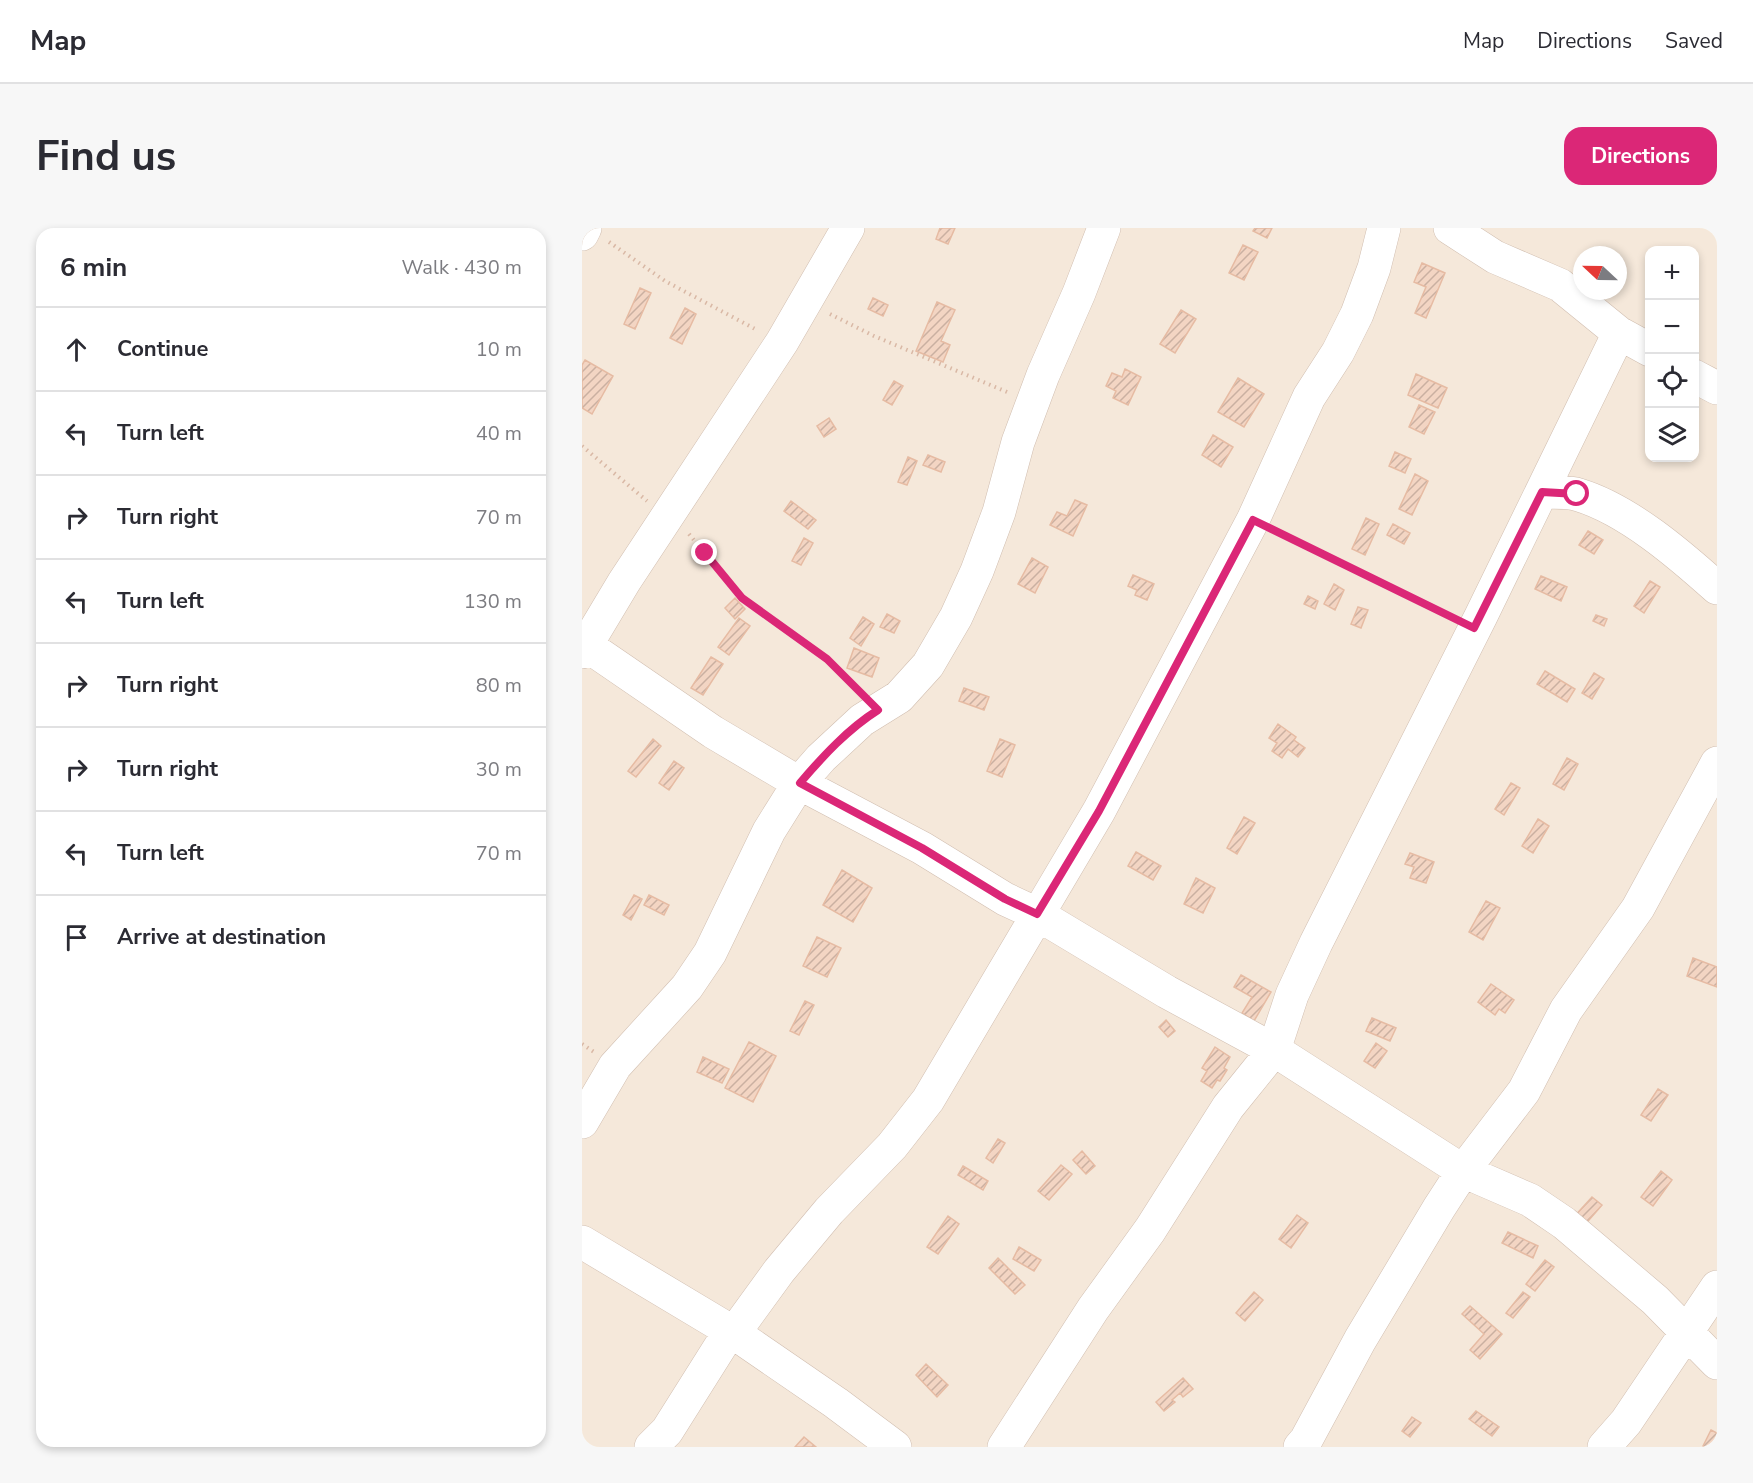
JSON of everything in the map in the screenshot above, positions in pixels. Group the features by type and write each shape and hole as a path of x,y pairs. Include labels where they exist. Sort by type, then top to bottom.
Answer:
{"street":[{"path":"848,228 782,342 624,582 584,648 713,732 800,783 922,848 1005,899 1037,914 1167,992 1274,1050 1463,1171 1530,1200 1564,1223 1655,1300 1717,1363"},
{"path":"582,1122 615,1066 687,987 710,953 769,831 800,783 821,758 862,720 899,697 928,665 956,618 978,571 999,512 1018,442 1032,404 1104,228"},
{"path":"651,1447 667,1431 732,1332 779,1271 829,1211 892,1146 928,1100 1099,811 1253,520 1309,397 1338,352 1357,314 1374,268 1384,228"},
{"path":"1450,228 1495,257 1560,285 1619,333 1645,347"},
{"path":"1005,1447 1093,1309 1156,1220 1228,1107 1274,1050 1292,995 1316,943 1619,333"},
{"path":"1699,378 1717,388"},
{"path":"1542,492 1577,494 1625,517 1670,549 1717,588"},
{"path":"1300,1447 1306,1440 1360,1340 1463,1171 1524,1091 1566,1010 1638,908 1717,763"},
{"path":"582,1242 732,1332 837,1403 862,1438 895,1447"},
{"path":"1604,1447 1626,1422 1717,1287"}],"path":[{"path":"583,231 608,242 665,282 782,342"},
{"path":"806,303 874,336 1032,404"},
{"path":"582,446 669,516 742,598 827,659 878,710"},
{"path":"1253,520 1474,628"}],"shaded area":[{"path":"582,228 1717,228 1717,1447 582,1447"}],"building":[{"path":"940,228 955,228 948,244 936,239"},
{"path":"1255,228 1272,228 1267,238 1253,231"},
{"path":"1243,245 1258,252 1244,280 1229,273"},
{"path":"1422,263 1445,273 1426,318 1415,313 1426,287 1414,282"},
{"path":"640,288 651,293 635,329 624,324"},
{"path":"873,298 888,305 883,316 868,309"},
{"path":"937,302 955,310 941,341 950,345 943,362 916,351"},
{"path":"685,308 696,314 682,344 670,338"},
{"path":"1181,310 1196,319 1175,353 1160,344"},
{"path":"585,360 613,376 592,414 582,408 582,365"},
{"path":"1125,369 1141,377 1128,405 1113,398 1116,391 1106,386 1112,373 1122,377"},
{"path":"1416,374 1447,388 1438,408 1408,395"},
{"path":"1238,378 1264,394 1244,427 1218,412"},
{"path":"894,381 903,386 892,405 883,400"},
{"path":"1419,405 1435,412 1424,434 1409,427"},
{"path":"829,418 836,429 824,437 817,426"},
{"path":"1213,435 1233,447 1221,467 1202,455"},
{"path":"1395,452 1411,459 1405,473 1389,466"},
{"path":"928,455 945,462 941,472 923,465"},
{"path":"908,457 917,461 907,485 898,482"},
{"path":"1415,474 1428,481 1412,515 1399,509"},
{"path":"1075,500 1087,505 1073,536 1050,525 1057,512 1067,516"},
{"path":"791,501 816,520 808,529 784,511"},
{"path":"1366,518 1379,524 1365,555 1352,549"},
{"path":"1393,524 1410,533 1404,544 1387,535"},
{"path":"1588,531 1603,540 1594,554 1579,545"},
{"path":"804,538 813,543 801,565 792,561"},
{"path":"1032,558 1048,567 1035,593 1018,584"},
{"path":"1133,575 1154,584 1147,600 1135,595 1137,590 1128,586"},
{"path":"1541,576 1567,587 1561,601 1535,589"},
{"path":"1650,581 1660,587 1644,613 1634,606"},
{"path":"1334,584 1344,590 1335,610 1324,604"},
{"path":"1308,596 1318,601 1315,609 1304,604"},
{"path":"735,598 745,609 735,619 725,608"},
{"path":"1358,607 1368,610 1361,628 1351,624"},
{"path":"887,614 900,621 894,633 880,627"},
{"path":"1596,615 1607,619 1604,626 1593,621"},
{"path":"863,617 874,624 861,646 850,638"},
{"path":"739,618 750,626 729,655 718,647"},
{"path":"854,648 879,658 872,677 847,668"},
{"path":"711,657 723,664 703,695 691,688"},
{"path":"1545,671 1575,689 1567,702 1537,684"},
{"path":"1594,673 1604,679 1592,699 1582,693"},
{"path":"964,688 989,697 984,710 959,701"},
{"path":"1278,724 1296,737 1294,740 1305,748 1298,757 1288,749 1282,758 1272,751 1277,743 1269,738"},
{"path":"653,739 661,746 636,777 628,771"},
{"path":"1000,739 1015,745 1002,777 987,771"},
{"path":"1567,758 1578,764 1564,790 1553,784"},
{"path":"674,761 684,768 669,790 659,783"},
{"path":"1511,783 1520,788 1504,815 1495,809"},
{"path":"1244,817 1255,823 1237,854 1227,848"},
{"path":"1538,819 1549,826 1533,853 1522,846"},
{"path":"1136,852 1161,866 1153,880 1128,866"},
{"path":"1410,853 1434,862 1426,883 1410,878 1414,867 1405,864"},
{"path":"842,870 872,888 853,922 823,905"},
{"path":"1196,878 1215,888 1203,913 1184,904"},
{"path":"634,895 642,899 631,920 623,915"},
{"path":"649,895 669,905 664,915 644,905"},
{"path":"1486,901 1500,908 1483,940 1469,932"},
{"path":"817,937 841,948 827,977 803,966"},
{"path":"1693,958 1717,967 1717,987 1687,976"},
{"path":"1241,975 1271,992 1254,1021 1242,1013 1252,997 1234,987"},
{"path":"1491,984 1514,1000 1505,1013 1499,1009 1495,1015 1478,1002"},
{"path":"805,1001 814,1005 799,1035 790,1031"},
{"path":"1372,1018 1396,1028 1390,1041 1366,1031"},
{"path":"1166,1020 1175,1031 1168,1037 1159,1027"},
{"path":"749,1042 776,1056 753,1102 725,1088"},
{"path":"1376,1043 1387,1051 1375,1068 1364,1061"},
{"path":"1215,1047 1230,1057 1224,1068 1227,1070 1212,1088 1201,1081 1207,1071 1202,1068"},
{"path":"703,1057 729,1069 722,1083 697,1072"},
{"path":"1658,1089 1668,1095 1651,1121 1641,1115"},
{"path":"998,1139 1005,1143 993,1163 986,1158"},
{"path":"1082,1151 1095,1166 1086,1174 1073,1160"},
{"path":"1061,1165 1072,1174 1049,1200 1038,1191"},
{"path":"963,1166 988,1181 983,1190 958,1175"},
{"path":"1661,1171 1672,1180 1653,1206 1641,1197"},
{"path":"1592,1197 1602,1205 1582,1228 1572,1219"},
{"path":"1297,1215 1308,1223 1291,1248 1279,1239"},
{"path":"948,1216 959,1224 938,1254 927,1247"},
{"path":"1508,1232 1538,1246 1533,1258 1502,1243"},
{"path":"1019,1247 1041,1260 1034,1271 1013,1259"},
{"path":"998,1258 1025,1285 1015,1294 989,1268"},
{"path":"1545,1260 1554,1267 1535,1291 1526,1284"},
{"path":"1254,1292 1263,1300 1245,1321 1236,1313"},
{"path":"1523,1292 1530,1297 1513,1318 1506,1313"},
{"path":"1470,1306 1502,1334 1480,1359 1470,1350 1484,1334 1462,1314"},
{"path":"926,1364 948,1385 937,1397 916,1375"},
{"path":"1183,1378 1193,1389 1183,1397 1180,1393 1172,1400 1175,1402 1164,1411 1156,1402"},
{"path":"1476,1411 1499,1427 1492,1436 1469,1419"},
{"path":"1412,1417 1421,1423 1410,1437 1402,1431"},
{"path":"1711,1430 1717,1433 1717,1447 1704,1447 1703,1446"},
{"path":"804,1437 816,1447 795,1447"}],"route":[{"path":"705,553 742,598 827,659 878,710 862,720 821,758 800,783 922,848 1005,899 1037,914 1099,811 1253,520 1474,628 1542,492 1577,494"}]}
